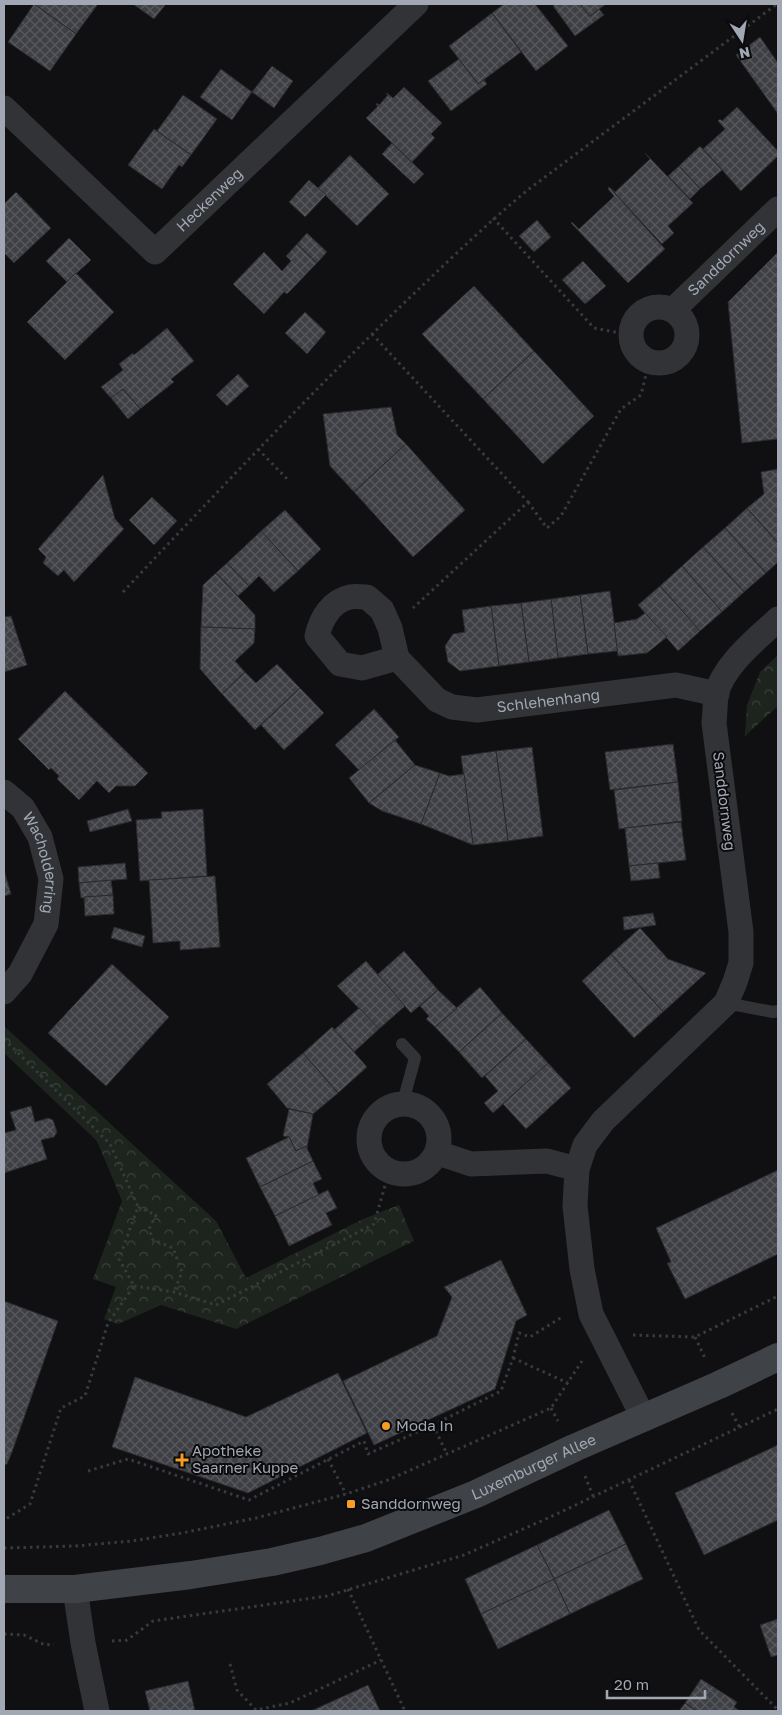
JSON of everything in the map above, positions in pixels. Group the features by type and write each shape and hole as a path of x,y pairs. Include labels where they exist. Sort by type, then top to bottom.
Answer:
{"street":[{"name":"Heckenweg","path":"4,108 155,252 416,4"},
{"name":"Sanddornweg","path":"673,310 778,209"},
{"path":"659,306 673,310 683,318 688,330 687,343 680,354 670,362 649,362 635,351 630,335 634,321 644,310 659,306"},
{"path":"349,597 367,597 382,610 390,628 397,658 362,668 340,664 317,636 320,622 331,607 349,597"},
{"name":"Sanddornweg","path":"644,1419 592,1314 588,1302 582,1269 575,1206 577,1169 585,1145 603,1121 726,1003 735,982 741,963 742,932 714,723 717,694 725,676 743,651 778,619"},
{"name":"Schlehenhang","path":"397,658 437,700 452,707 477,710 676,685 717,694"},
{"name":"Wacholderring","path":"4,792 23,808 40,837 51,879 46,924 20,974 4,992"},
{"path":"403,1102 426,1109 440,1129 438,1153 426,1168 408,1175 389,1172 374,1160 368,1142 372,1122 385,1108 403,1102"},
{"path":"438,1153 471,1164 547,1161 577,1169"},
{"name":"Luxemburger Allee","path":"4,1589 75,1589 191,1575 272,1562 366,1538 476,1494 778,1357"},
{"path":"75,1589 83,1643 97,1711"}],"lane":[{"path":"726,1003 773,1012 778,1011"},
{"path":"402,1044 415,1058 403,1102"}],"path":[{"path":"123,592 258,449 372,334 493,218 777,4"},
{"path":"493,218 594,328 630,335"},
{"path":"372,334 528,502 547,528 561,516 621,409 641,395 649,362"},
{"path":"258,449 288,480"},
{"path":"390,628 528,502"},
{"path":"4,1039 110,1144 138,1207 120,1259 134,1286"},
{"path":"134,1286 174,1292 216,1305 374,1224 389,1172"},
{"path":"138,1207 156,1214 149,1229 153,1240 173,1248 182,1272 174,1292"},
{"path":"4,1520 30,1504 61,1408 85,1396 108,1323 134,1286"},
{"path":"4,1548 75,1546 132,1541 256,1518 346,1494 388,1480 551,1408 588,1352 620,1334 695,1336 778,1296"},
{"path":"88,1471 128,1459 248,1500 364,1442 368,1454 433,1425 501,1391 519,1333 530,1337 588,1302"},
{"path":"512,1358 568,1382"},
{"path":"433,1425 447,1454"},
{"path":"328,1459 346,1494"},
{"path":"629,1480 699,1630 778,1710"},
{"path":"348,1589 406,1711"},
{"path":"230,1664 237,1690 256,1710 290,1703 381,1660"}],"green space":[{"path":"778,655 778,706 745,736 747,705 760,672"},
{"path":"4,1026 216,1221 246,1278 363,1219 399,1205 414,1241 236,1329 161,1305 118,1324 104,1319 116,1287 93,1279 122,1201 97,1141 4,1053"}],"building":[{"path":"34,4 98,4 76,34"},
{"path":"34,4 76,34 50,71 8,42"},
{"path":"133,4 166,4 154,19"},
{"path":"504,4 535,4 568,46 536,71 492,13"},
{"path":"556,4 580,4 590,16 599,9 604,15 575,36 553,6"},
{"path":"580,4 606,4 590,16"},
{"path":"492,13 521,52 478,84 449,46"},
{"path":"760,37 778,63 778,114 736,55"},
{"path":"459,59 478,84 484,80 487,84 451,111 428,81"},
{"path":"272,66 293,81 274,108 252,92"},
{"path":"221,69 252,92 232,120 200,97"},
{"path":"404,87 442,123 431,134 435,138 412,162 366,118 378,106 376,105 377,103 379,105 388,95 387,93 393,98"},
{"path":"183,95 217,119 191,155 157,131"},
{"path":"737,107 778,151 778,156 741,191 703,149 725,129 718,121 720,119 722,121"},
{"path":"154,129 191,155 182,167 179,165 162,189 128,165"},
{"path":"392,143 424,174 414,184 382,154"},
{"path":"700,146 722,170 700,189 679,166"},
{"path":"645,153 693,203 668,226 674,233 662,244 609,187 615,192 650,159"},
{"path":"350,155 389,194 357,226 318,188"},
{"path":"679,166 700,189 690,199 668,176"},
{"path":"309,180 326,195 305,217 289,202"},
{"path":"609,187 665,249 628,283 571,223 579,229 609,201 614,196 608,189"},
{"path":"16,192 51,228 14,263 4,253 4,204"},
{"path":"537,220 551,237 534,252 519,236"},
{"path":"307,233 327,252 317,263 297,244"},
{"path":"69,238 91,260 67,282 46,261"},
{"path":"297,244 317,263 287,294 284,292 264,314 233,284 264,252 282,271 291,261 286,256"},
{"path":"778,252 778,439 742,443 728,302"},
{"path":"583,261 606,286 585,304 562,280"},
{"path":"76,273 114,312 65,360 27,322"},
{"path":"474,286 534,351 483,399 422,334"},
{"path":"305,312 326,332 307,354 285,333"},
{"path":"167,328 194,361 171,379 174,382 140,409 123,389 111,398 101,387 123,370 119,364 133,353 134,355"},
{"path":"534,351 594,416 543,464 483,399"},
{"path":"238,374 249,386 227,406 216,395"},
{"path":"123,389 140,409 128,419 111,398"},
{"path":"391,407 397,435 406,444 354,492 330,466 323,414"},
{"path":"406,444 465,510 413,557 354,492"},
{"path":"778,469 778,543 747,508 764,494 761,472"},
{"path":"103,475 115,519 124,529 74,582 64,570 58,576 43,563 46,557 38,549"},
{"path":"152,497 177,521 154,545 129,520"},
{"path":"747,508 778,543 778,562 766,573 725,528"},
{"path":"285,510 321,549 298,571 261,531"},
{"path":"725,528 766,573 744,592 703,547"},
{"path":"261,531 298,571 274,592 259,576 249,586 227,563"},
{"path":"703,547 744,592 722,612 682,566"},
{"path":"227,563 249,586 238,596 216,573"},
{"path":"682,566 722,612 700,631 660,586"},
{"path":"216,573 255,615 255,629 201,627 203,585"},
{"path":"660,586 700,631 678,651 638,605"},
{"path":"610,591 618,651 588,654 580,595"},
{"path":"580,595 588,654 558,658 551,599"},
{"path":"551,599 558,658 529,662 521,603"},
{"path":"521,603 529,662 499,666 491,606"},
{"path":"491,606 499,666 460,671 448,662 445,646 453,634 465,632 462,610"},
{"path":"4,612 5,617 11,616 27,665 4,672"},
{"path":"645,613 667,637 647,653 618,656 614,623 637,619"},
{"path":"201,627 255,629 254,643 235,661 245,672 222,694 200,669"},
{"path":"277,664 300,688 255,730 222,694 245,672 256,683"},
{"path":"300,688 324,713 284,750 261,725"},
{"path":"65,691 148,773 135,786 116,786 109,793 97,781 79,800 57,779 59,776 51,768 49,770 18,739"},
{"path":"374,709 399,737 359,770 335,745"},
{"path":"395,740 415,765 369,803 349,778"},
{"path":"673,744 678,782 610,790 605,752"},
{"path":"532,747 543,836 508,841 496,751"},
{"path":"496,751 508,841 473,845 461,756"},
{"path":"415,765 440,773 421,824 382,811 369,803"},
{"path":"440,773 449,776 464,774 473,845 421,824"},
{"path":"678,782 682,821 619,829 614,790"},
{"path":"128,809 132,821 90,832 87,821"},
{"path":"203,809 207,876 140,881 136,820 162,818 161,812"},
{"path":"681,822 686,860 629,866 625,828"},
{"path":"125,863 127,879 79,883 78,867"},
{"path":"658,863 660,878 631,881 629,866"},
{"path":"4,870 11,894 4,896"},
{"path":"215,876 220,947 180,950 180,941 153,943 149,880"},
{"path":"111,880 113,895 81,898 79,883"},
{"path":"113,895 114,914 85,916 84,897"},
{"path":"653,913 656,925 624,930 623,917"},
{"path":"114,927 145,936 142,947 111,938"},
{"path":"640,928 668,959 706,973 663,1012 611,954"},
{"path":"404,951 438,990 411,1013 377,975"},
{"path":"611,954 663,1012 634,1038 582,981"},
{"path":"366,961 405,1006 379,1029 337,986"},
{"path":"112,964 169,1017 106,1086 48,1033"},
{"path":"480,987 502,1013 459,1052 435,1027"},
{"path":"438,990 457,1008 435,1027 426,1019 429,1016 420,1006"},
{"path":"359,1008 379,1029 354,1052 334,1030"},
{"path":"502,1013 526,1039 482,1078 459,1052"},
{"path":"332,1027 367,1067 338,1093 303,1053"},
{"path":"526,1039 548,1063 493,1113 484,1103 498,1091 485,1076"},
{"path":"303,1053 338,1093 313,1114 287,1108 267,1084"},
{"path":"548,1063 571,1088 526,1129 503,1104"},
{"path":"31,1106 35,1122 48,1118 53,1120 57,1132 54,1137 41,1140 47,1159 4,1173 4,1133 16,1130 10,1112"},
{"path":"289,1109 313,1114 307,1148 306,1146 296,1151 289,1137 283,1136"},
{"path":"289,1137 296,1151 306,1146 313,1161 260,1187 246,1158"},
{"path":"313,1161 322,1179 313,1183 319,1195 275,1216 260,1187"},
{"path":"778,1170 778,1254 685,1299 667,1263 671,1262 656,1228"},
{"path":"328,1190 337,1208 326,1213 332,1225 289,1246 275,1216"},
{"path":"501,1260 527,1315 516,1321 495,1389 374,1445 343,1381 437,1336 452,1297 444,1287"},
{"path":"4,1301 58,1321 12,1452 7,1464 4,1465"},
{"path":"338,1373 367,1433 248,1493 112,1447 135,1377 246,1417"},
{"path":"778,1445 778,1520 704,1555 675,1493"},
{"path":"609,1510 626,1544 554,1579 537,1545"},
{"path":"626,1544 643,1579 570,1614 554,1579"},
{"path":"537,1545 554,1579 481,1614 465,1579"},
{"path":"554,1579 570,1614 498,1649 481,1614"},
{"path":"778,1619 778,1655 771,1657 760,1625"},
{"path":"701,1679 737,1702 734,1707 740,1711 697,1711 685,1703"},
{"path":"188,1681 195,1711 150,1711 145,1691"},
{"path":"368,1685 380,1711 311,1711"},
{"path":"685,1703 697,1711 679,1711"}],"place":[{"name":"Moda In","path":"386,1426"},
{"name":"Apotheke Saarner Kuppe","path":"182,1460"},
{"name":"Sanddornweg","path":"351,1504"}]}
